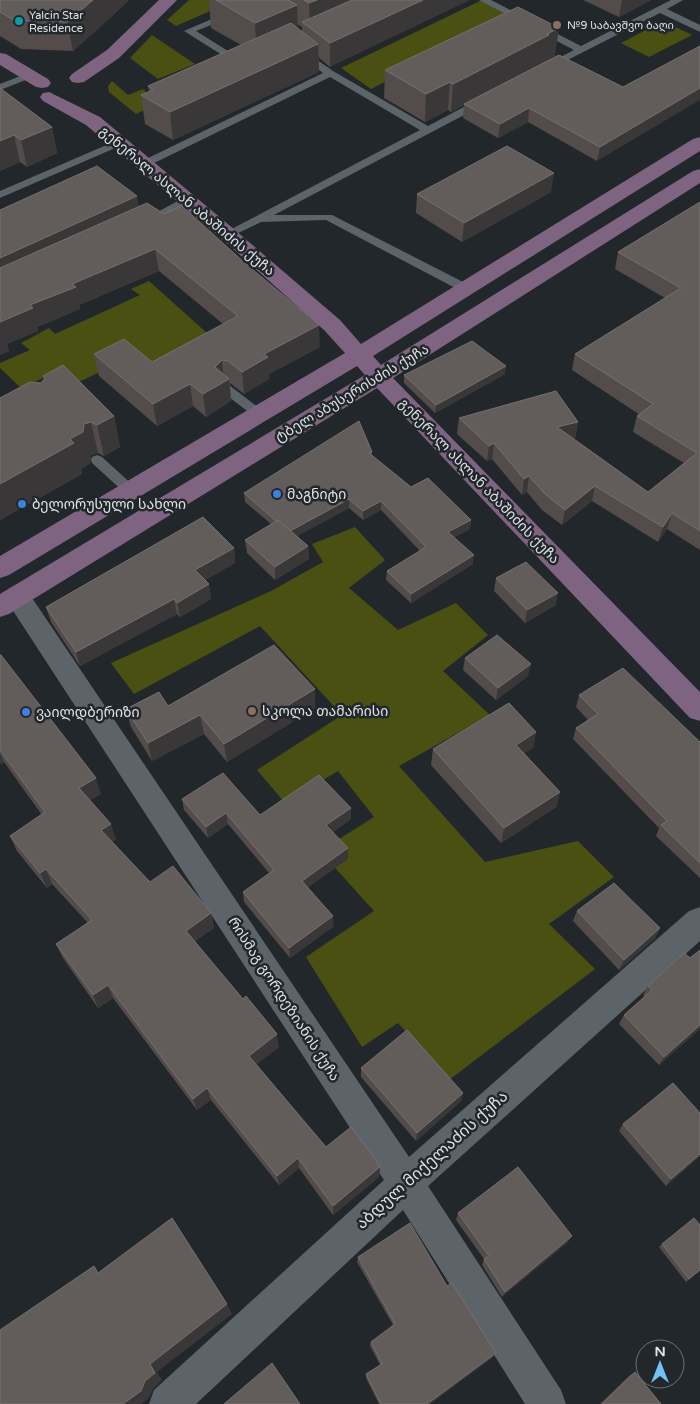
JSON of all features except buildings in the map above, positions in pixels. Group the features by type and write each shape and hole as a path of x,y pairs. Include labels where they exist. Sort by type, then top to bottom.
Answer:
{"main road":[{"path":"57,82 113,54 169,0"},
{"name":"გენერალ ასლან აბაშიძის ქუჩა","path":"0,58 57,82 93,121"},
{"name":"გენერალ ასლან აბაშიძის ქუჩა","path":"57,82 93,121 187,199 332,325 379,377 700,710"},
{"name":"ტბელ აბუსერისძის ქუჩა","path":"0,568 359,355 700,143"},
{"name":"ტბელ აბუსერისძის ქუჩა","path":"8,601 379,377 700,175"}],"street":[{"name":"რისმაგ გორდეზიანის ქუჩა","path":"8,601 406,1183 547,1404"},
{"name":"აბდულ მიქელაძის ქუჩა","path":"168,1404 406,1183 700,921"}],"lane":[{"path":"484,0 581,50"},
{"path":"538,72 678,0"},
{"path":"658,9 700,29"},
{"path":"234,12 188,31 245,66"},
{"path":"294,46 330,73 427,130"},
{"path":"144,164 330,73"},
{"path":"0,87 57,82"},
{"path":"228,234 487,99"},
{"path":"0,195 118,143"},
{"path":"136,227 187,199"},
{"path":"259,219 328,217 464,288"},
{"path":"225,388 259,414"},
{"path":"97,460 131,490"}],"green space":[{"path":"189,0 235,0 176,26 167,20"},
{"path":"482,0 515,16 371,89 341,68"},
{"path":"663,21 692,35 649,57 621,43"},
{"path":"152,35 195,64 158,79 130,58"},
{"path":"112,81 128,95 143,89 158,103 136,114 109,92 108,86"},
{"path":"149,281 218,343 164,373 136,355 70,386 52,374 21,388 0,368 0,363 30,350 21,343 49,328 55,334 140,295 131,289"},
{"path":"355,527 385,560 349,588 398,630 456,603 488,635 443,671 490,715 399,766 485,862 578,841 614,877 549,924 595,969 449,1080 398,1023 362,1047 306,957 374,911 320,851 374,817 338,771 285,803 257,770 342,715 260,626 134,694 111,663 271,591 323,562 312,544"}],"place":[{"name":"Yalcin Star Residence","path":"19,21"},
{"name":"№9 საბავშვო ბაღი","path":"557,25"},
{"name":"მაგნიტი","path":"277,494"},
{"name":"ბელორუსული სახლი","path":"22,504"},
{"name":"სკოლა თამარისი","path":"252,711"},
{"name":"ვაილდბერიზი","path":"26,712"}]}
